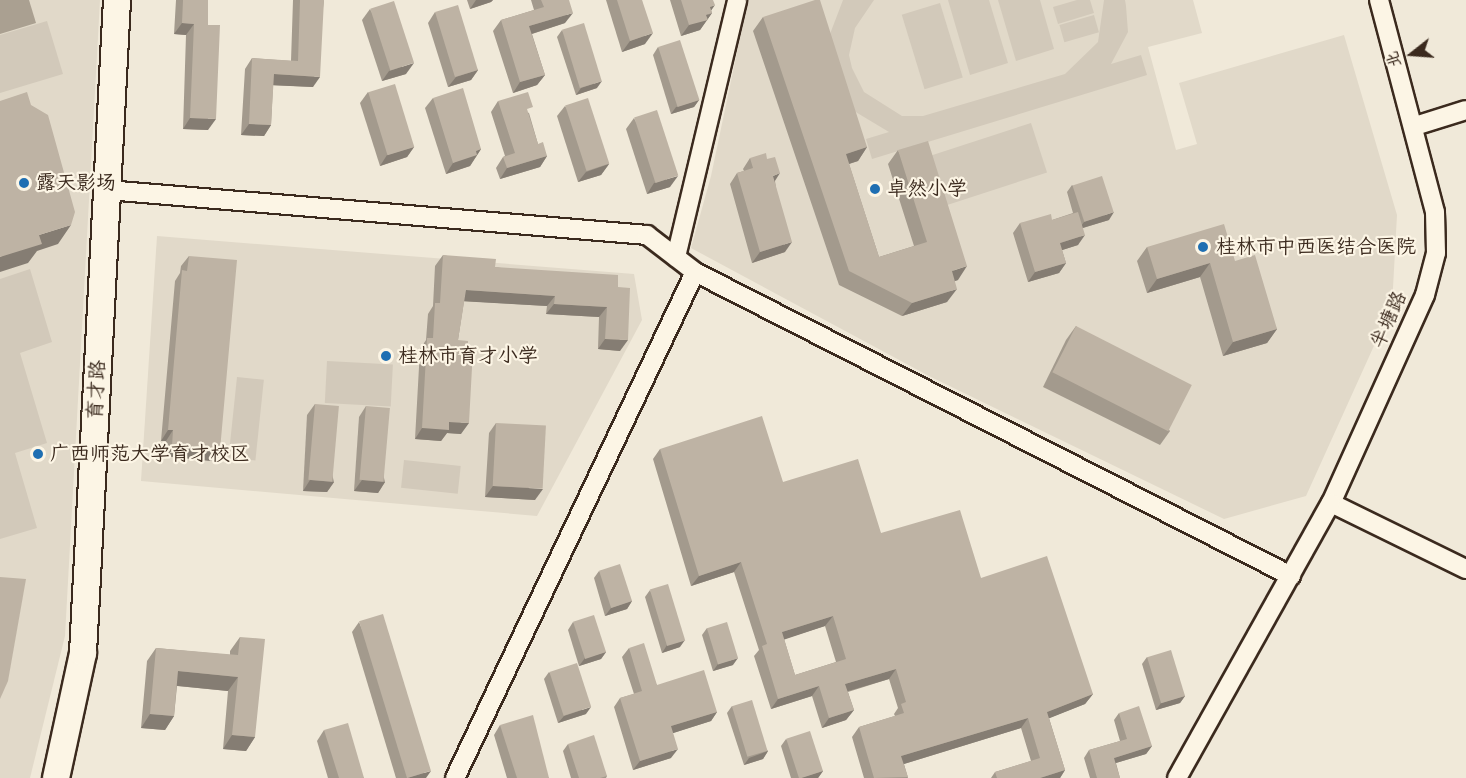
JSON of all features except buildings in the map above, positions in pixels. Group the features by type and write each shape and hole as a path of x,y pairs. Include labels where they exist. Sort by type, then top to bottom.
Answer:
{"main road":[{"name":"育才路","path":"56,778 82,653 117,0"}],"street":[{"path":"676,257 737,0"},
{"name":"半塘路","path":"1176,778 1331,503 1425,295 1436,253 1435,212 1415,126 1379,0"},
{"path":"1415,126 1466,111"},
{"path":"107,190 647,235 695,272 1291,576"},
{"path":"455,778 695,272"},
{"path":"1331,503 1466,569"}],"shaded area":[{"name":"广西师范大学育才校区","path":"0,0 100,0 65,636 30,778 0,778"},
{"path":"0,0 29,0 36,23 0,34"},
{"path":"748,0 1193,0 1202,33 1148,47 1176,150 1197,144 1179,83 1344,35 1397,215 1392,306 1306,496 1224,519 929,376 691,248 711,176"},
{"path":"843,0 874,0 855,28 849,55 852,68 864,92 902,116 923,116 1065,74 1098,42 1104,0 1125,0 1126,6 1128,32 1111,64 1141,55 1147,75 872,159 866,139 889,132 854,111 830,34"},
{"path":"948,0 989,0 1008,63 970,75"},
{"path":"998,0 1040,0 1054,49 1016,61"},
{"path":"1077,0 1090,0 1094,13 1058,24 1053,7"},
{"path":"940,3 963,78 925,89 902,15"},
{"path":"1094,15 1099,32 1064,42 1059,25"},
{"path":"47,21 63,74 0,93 0,35"},
{"path":"1031,123 1047,172 943,206 927,157"},
{"name":"桂林市育才小学","path":"157,236 634,274 642,320 537,516 141,481"},
{"path":"30,269 52,342 20,353 47,443 15,453 37,528 0,539 0,279"},
{"path":"327,361 393,364 391,406 325,403"},
{"path":"237,377 264,380 255,460 229,458"},
{"path":"404,460 461,466 458,494 401,488"}],"place":[{"name":"露天影场","path":"24,183"},
{"name":"卓然小学","path":"875,189"},
{"name":"桂林市中西医结合医院","path":"1203,247"},
{"name":"桂林市育才小学","path":"386,356"},
{"name":"广西师范大学育才校区","path":"38,454"}]}
